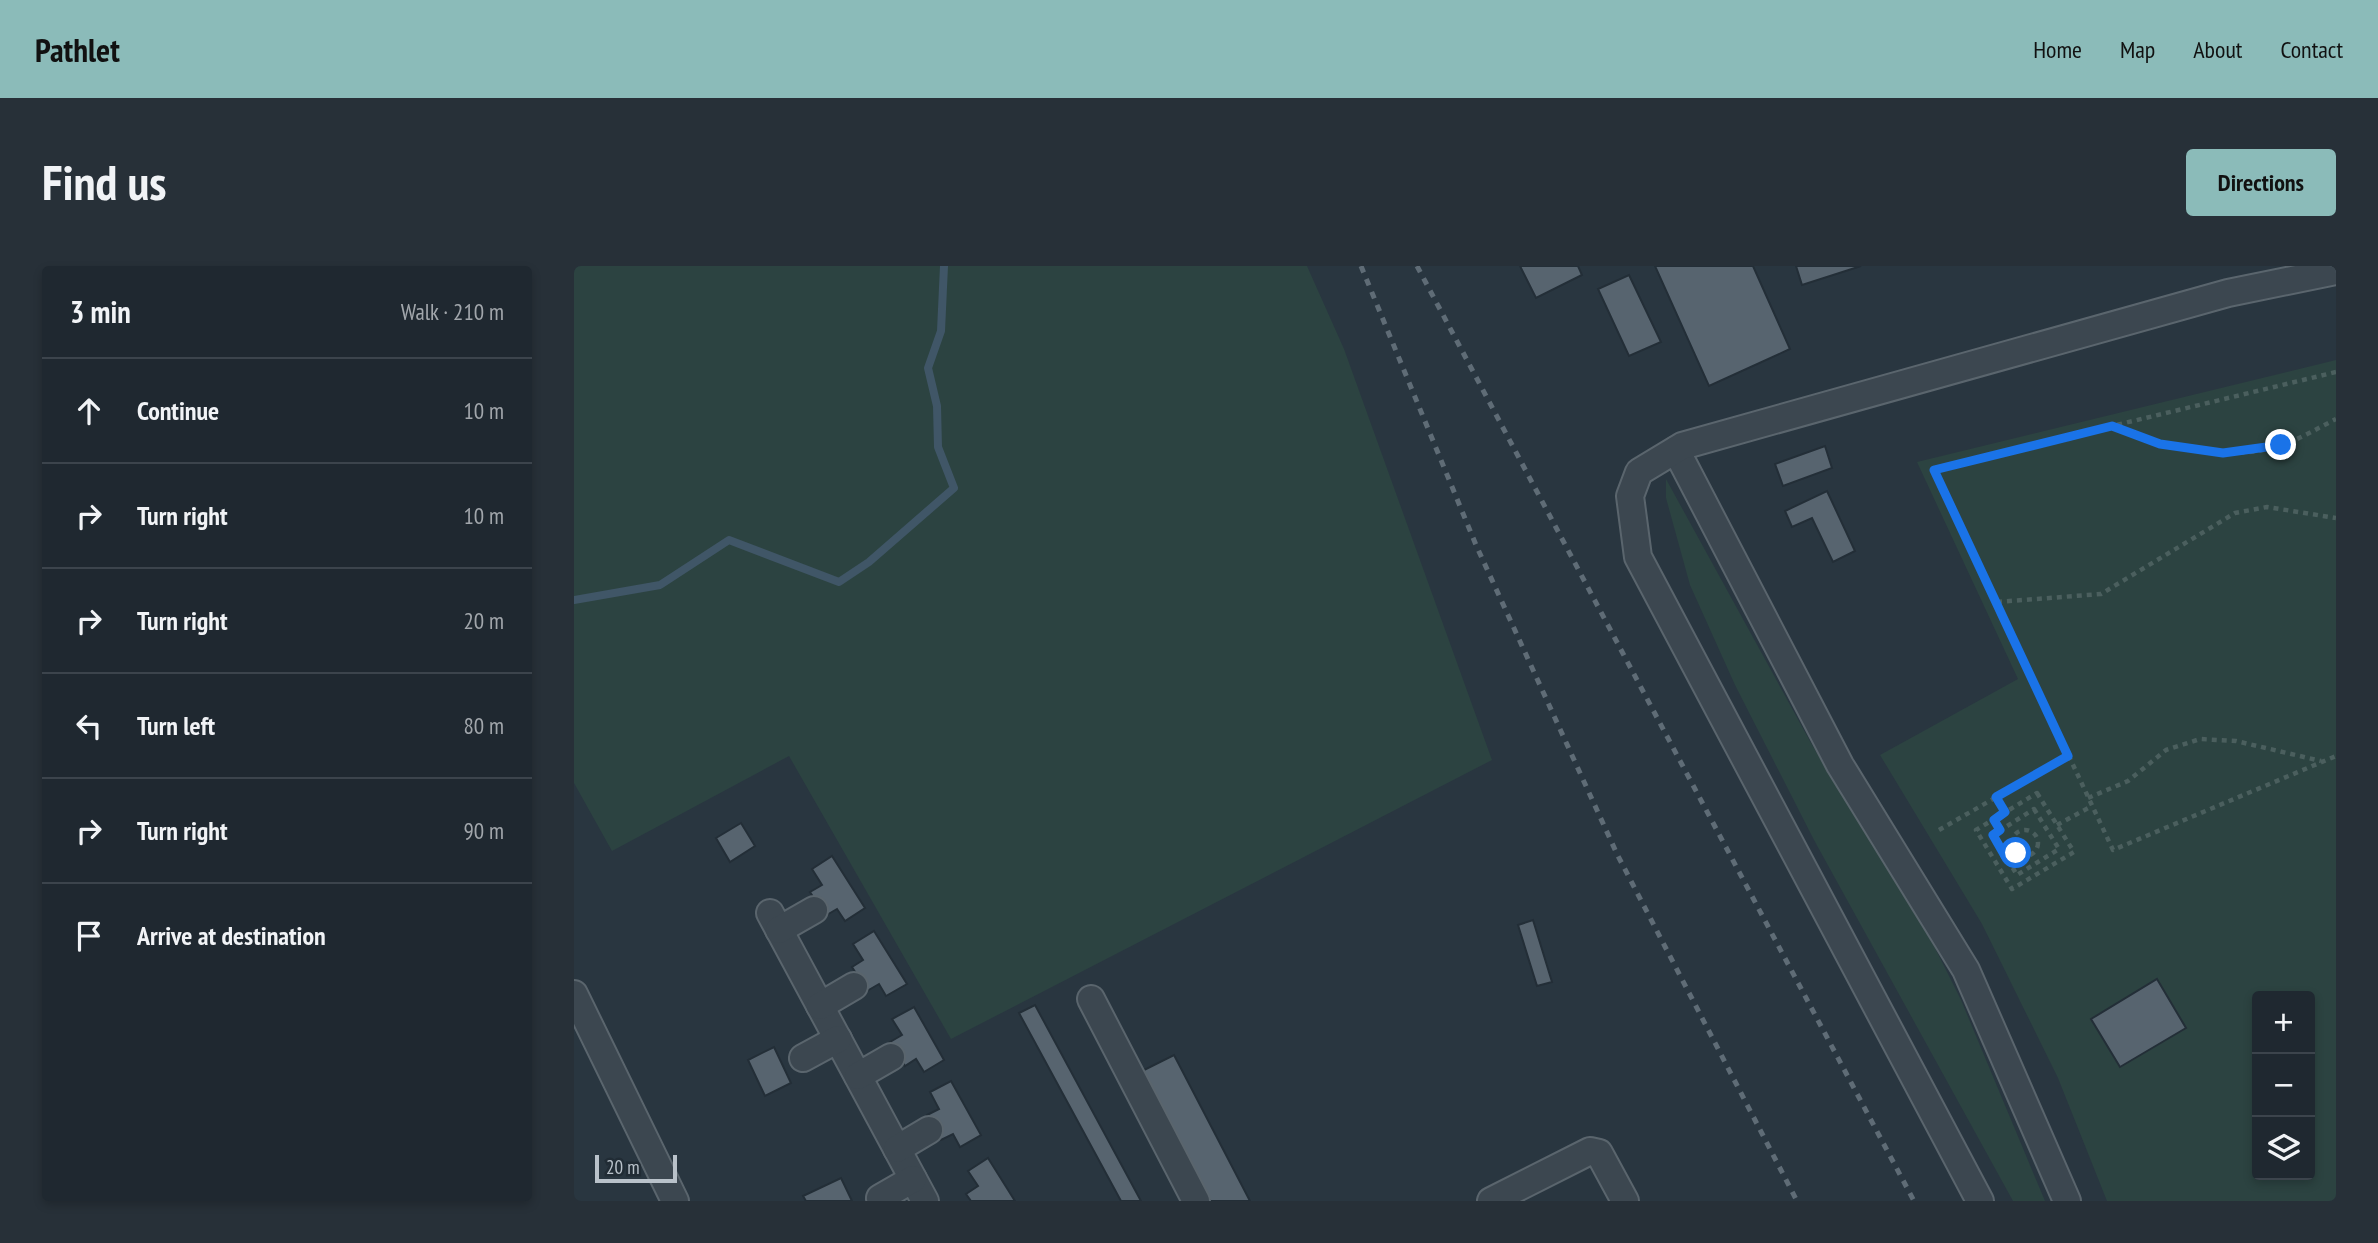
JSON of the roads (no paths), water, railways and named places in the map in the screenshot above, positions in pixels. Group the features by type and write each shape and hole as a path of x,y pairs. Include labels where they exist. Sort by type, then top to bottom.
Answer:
{"street":[{"path":"1980,1201 1638,557 1630,496 1639,472 1676,450 2228,293 2336,271"},
{"path":"1676,450 1840,765 1966,970 2067,1201"},
{"path":"814,910 775,921 919,1190 880,1198"},
{"path":"820,1006 854,986"},
{"path":"574,994 675,1201"},
{"path":"1091,999 1196,1201"},
{"path":"803,1058 838,1039"},
{"path":"858,1076 891,1057"},
{"path":"897,1149 929,1130"},
{"path":"1491,1201 1590,1151 1599,1153 1625,1201"}],"waterway":[{"path":"574,600 660,585 729,540 839,582 869,562 954,488 938,447 937,406 928,368 941,331 944,266"}],"railway":[{"path":"1361,266 1476,545 1617,854 1797,1201"},
{"path":"1417,266 1914,1201"}]}
